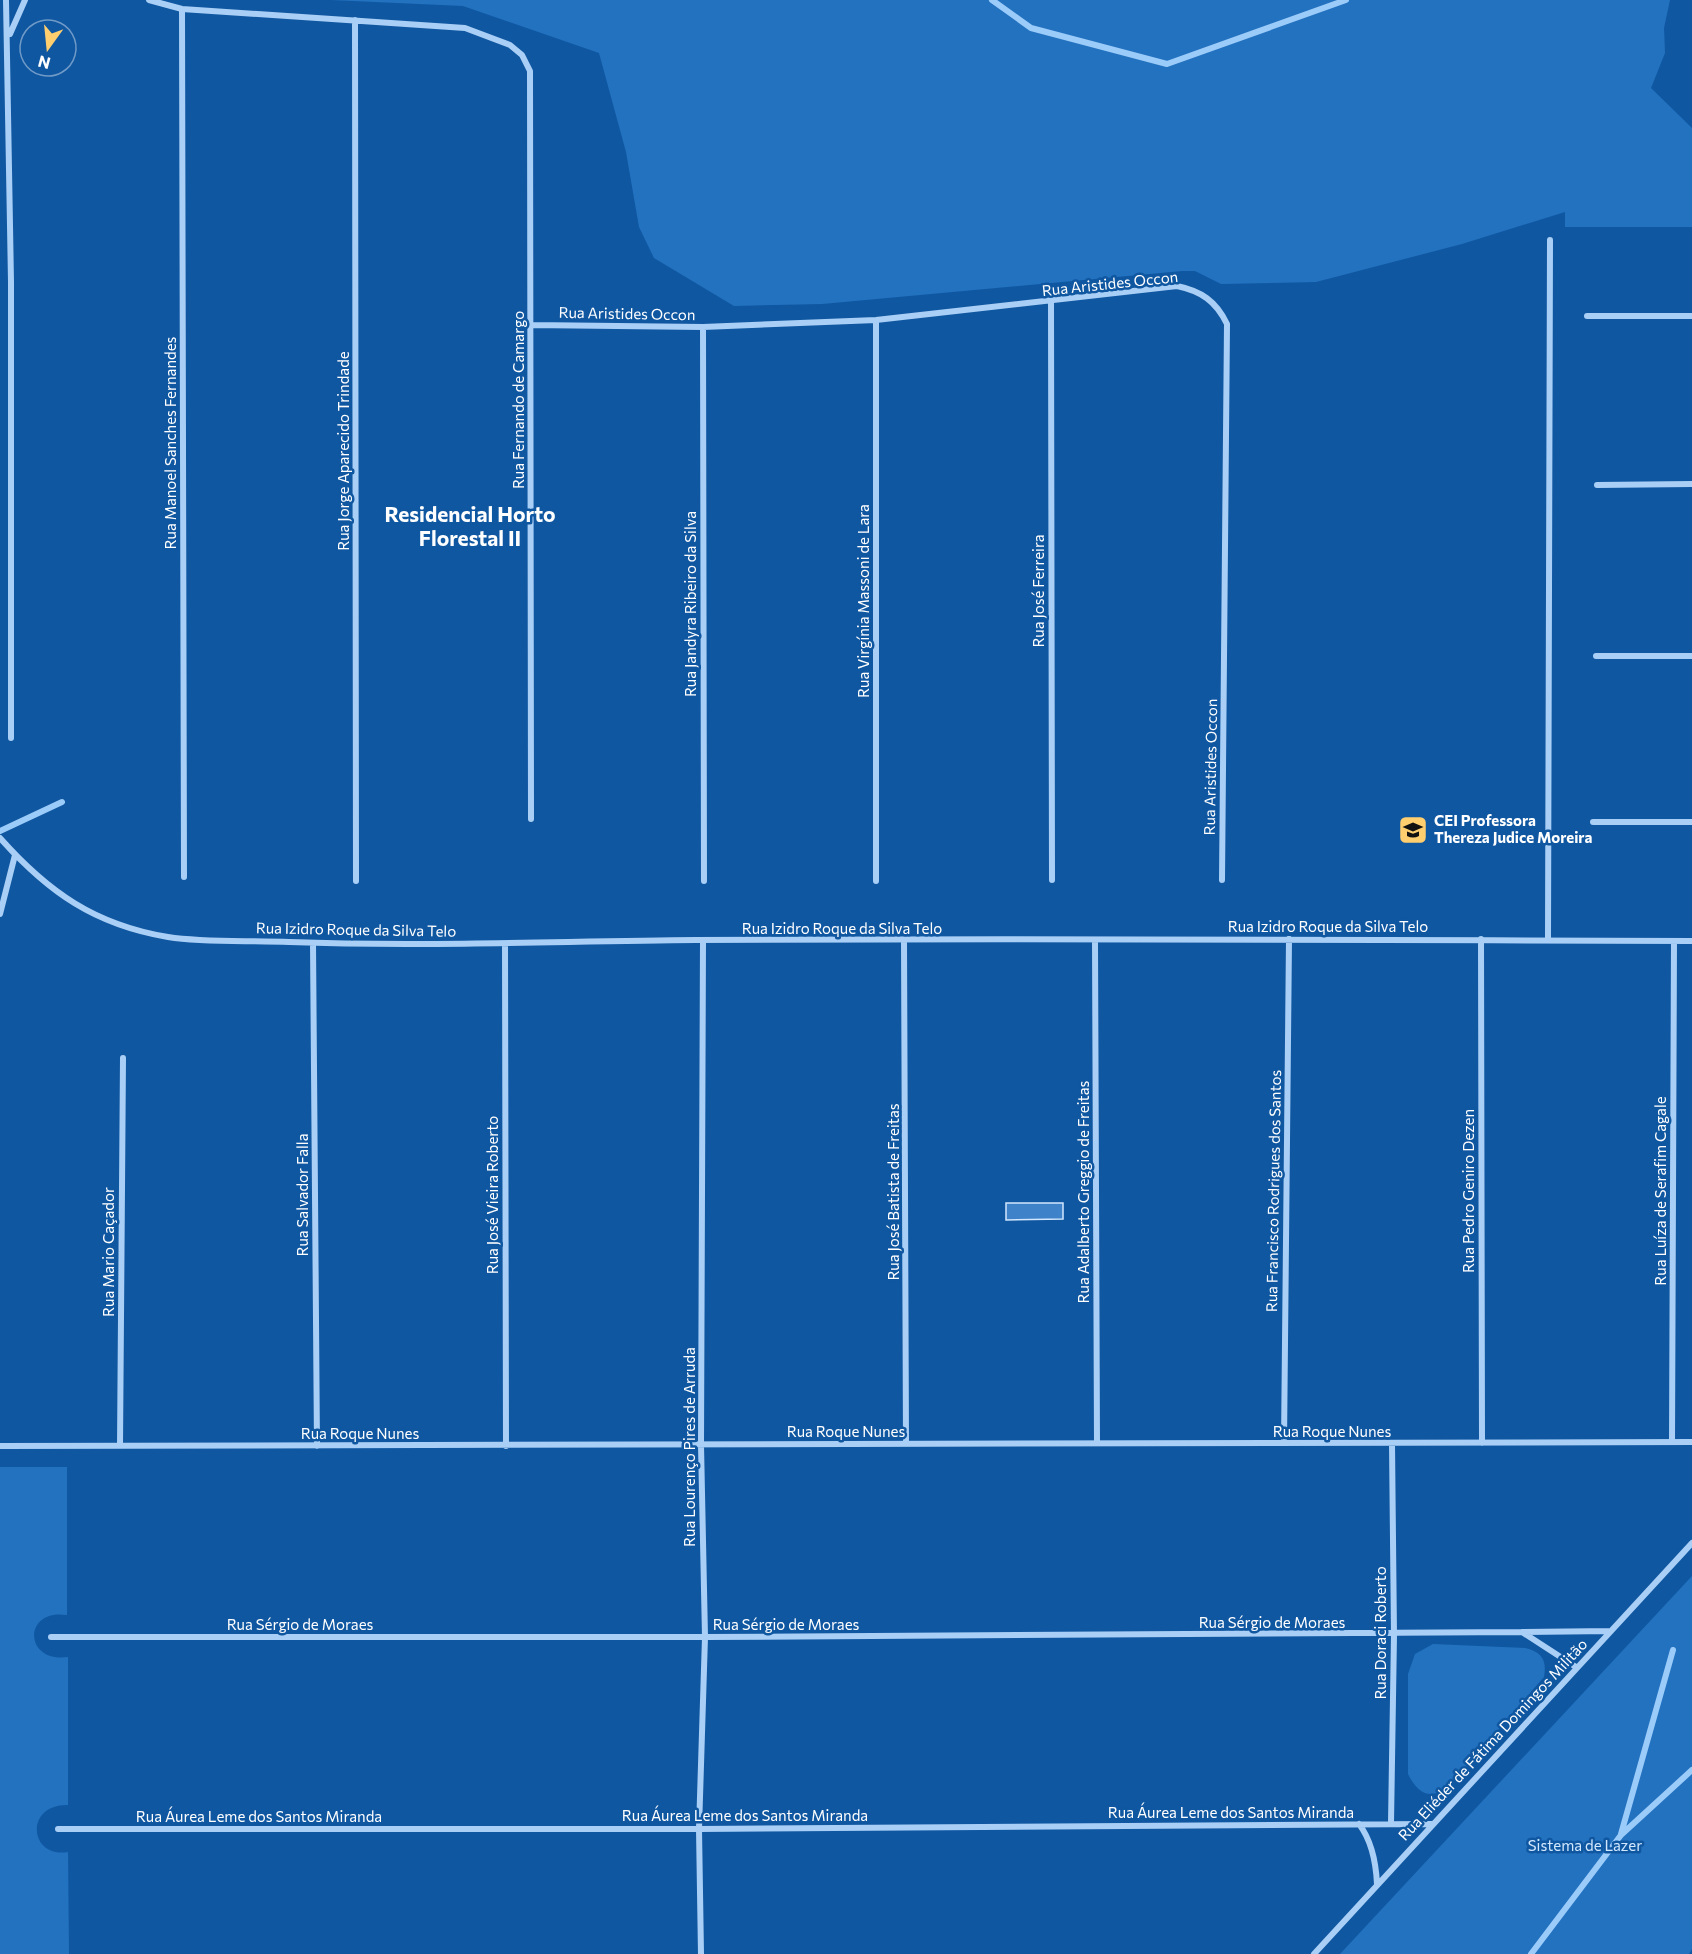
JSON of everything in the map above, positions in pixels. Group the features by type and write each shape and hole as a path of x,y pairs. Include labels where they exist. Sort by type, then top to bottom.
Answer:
{"street":[{"path":"6,0 11,738"},
{"path":"8,37 25,0"},
{"path":"149,0 182,9 355,20"},
{"name":"Rua Manoel Sanches Fernandes","path":"182,9 184,877"},
{"name":"Rua Fernando de Camargo","path":"355,20 465,28 510,45 522,56 530,71 531,819"},
{"name":"Rua Jorge Aparecido Trindade","path":"355,20 356,880"},
{"path":"1548,939 1550,240"},
{"name":"Rua Aristides Occon","path":"531,325 703,327 876,321 1051,303 1177,286 1194,290 1209,298 1220,308 1227,324 1222,880"},
{"name":"Rua José Ferreira","path":"1051,303 1052,880"},
{"path":"1587,316 1692,316"},
{"name":"Rua Virgínia Massoni de Lara","path":"876,321 876,882"},
{"name":"Rua Jandyra Ribeiro da Silva","path":"703,327 704,881"},
{"path":"1597,484 1692,484"},
{"path":"1596,656 1692,656"},
{"path":"1593,822 1692,822"},
{"name":"Rua Izidro Roque da Silva Telo","path":"0,838 53,890 94,917 168,937 313,943 505,944 703,940 1548,939 1692,941"},
{"path":"0,914 15,855"},
{"name":"Rua Francisco Rodrigues dos Santos","path":"1284,1443 1289,939"},
{"name":"Rua Pedro Geniro Dezen","path":"1481,939 1482,1443"},
{"name":"Rua Lourenço Pires de Arruda","path":"701,1954 699,1829 705,1637 700,1445 703,940"},
{"name":"Rua José Batista de Freitas","path":"904,941 906,1443"},
{"name":"Rua Adalberto Greggio de Freitas","path":"1095,941 1097,1443"},
{"name":"Rua Luíza de Serafim Cagale","path":"1672,1442 1674,941"},
{"name":"Rua Salvador Falla","path":"313,943 317,1446"},
{"name":"Rua José Vieira Roberto","path":"505,944 506,1446"},
{"name":"Rua Mario Caçador","path":"120,1446 123,1058"},
{"name":"Rua Roque Nunes","path":"0,1446 1692,1442"},
{"name":"Rua Doraci Roberto","path":"1391,1823 1394,1635 1392,1444"},
{"name":"Rua Eliéder de Fátima Domingos Militão","path":"1314,1954 1692,1543"},
{"name":"Rua Sérgio de Moraes","path":"51,1637 1394,1635 1611,1631"},
{"path":"1522,1632 1576,1667"},
{"path":"1359,1824 1367,1834 1376,1867 1377,1884"},
{"name":"Rua Áurea Leme dos Santos Miranda","path":"58,1829 699,1829 1432,1824"}],"green space":[{"path":"331,0 1670,0 1664,28 1665,53 1651,88 1692,128 1692,227 1565,227 1565,212 1462,244 1316,282 1221,284 1195,271 1182,271 822,304 734,306 654,258 639,227 626,152 599,53 463,6"},
{"path":"0,1467 67,1467 67,1615 53,1615 42,1619 36,1627 34,1636 36,1645 43,1652 53,1657 68,1657 68,1805 54,1807 44,1813 38,1821 37,1831 39,1840 45,1847 55,1852 68,1852 69,1954 0,1954"},
{"name":"Sistema de Lazer","path":"1692,1576 1692,1949 1689,1954 1340,1954"},
{"path":"1433,1644 1525,1648 1539,1654 1544,1661 1545,1671 1544,1677 1453,1782 1440,1792 1428,1794 1417,1788 1408,1774 1408,1674 1415,1654"}],"building":[{"path":"1006,1203 1063,1203 1063,1219 1006,1220"}],"waterway":[{"path":"992,0 1031,28 1167,64 1346,0"},
{"path":"0,831 62,802"},
{"path":"1621,1834 1673,1650"},
{"path":"1531,1954 1621,1835 1692,1770"}],"place":[{"name":"CEI Professora Thereza Judice Moreira","path":"1413,830"}],"district":[{"name":"Residencial Horto Florestal II","path":"470,527"}]}
